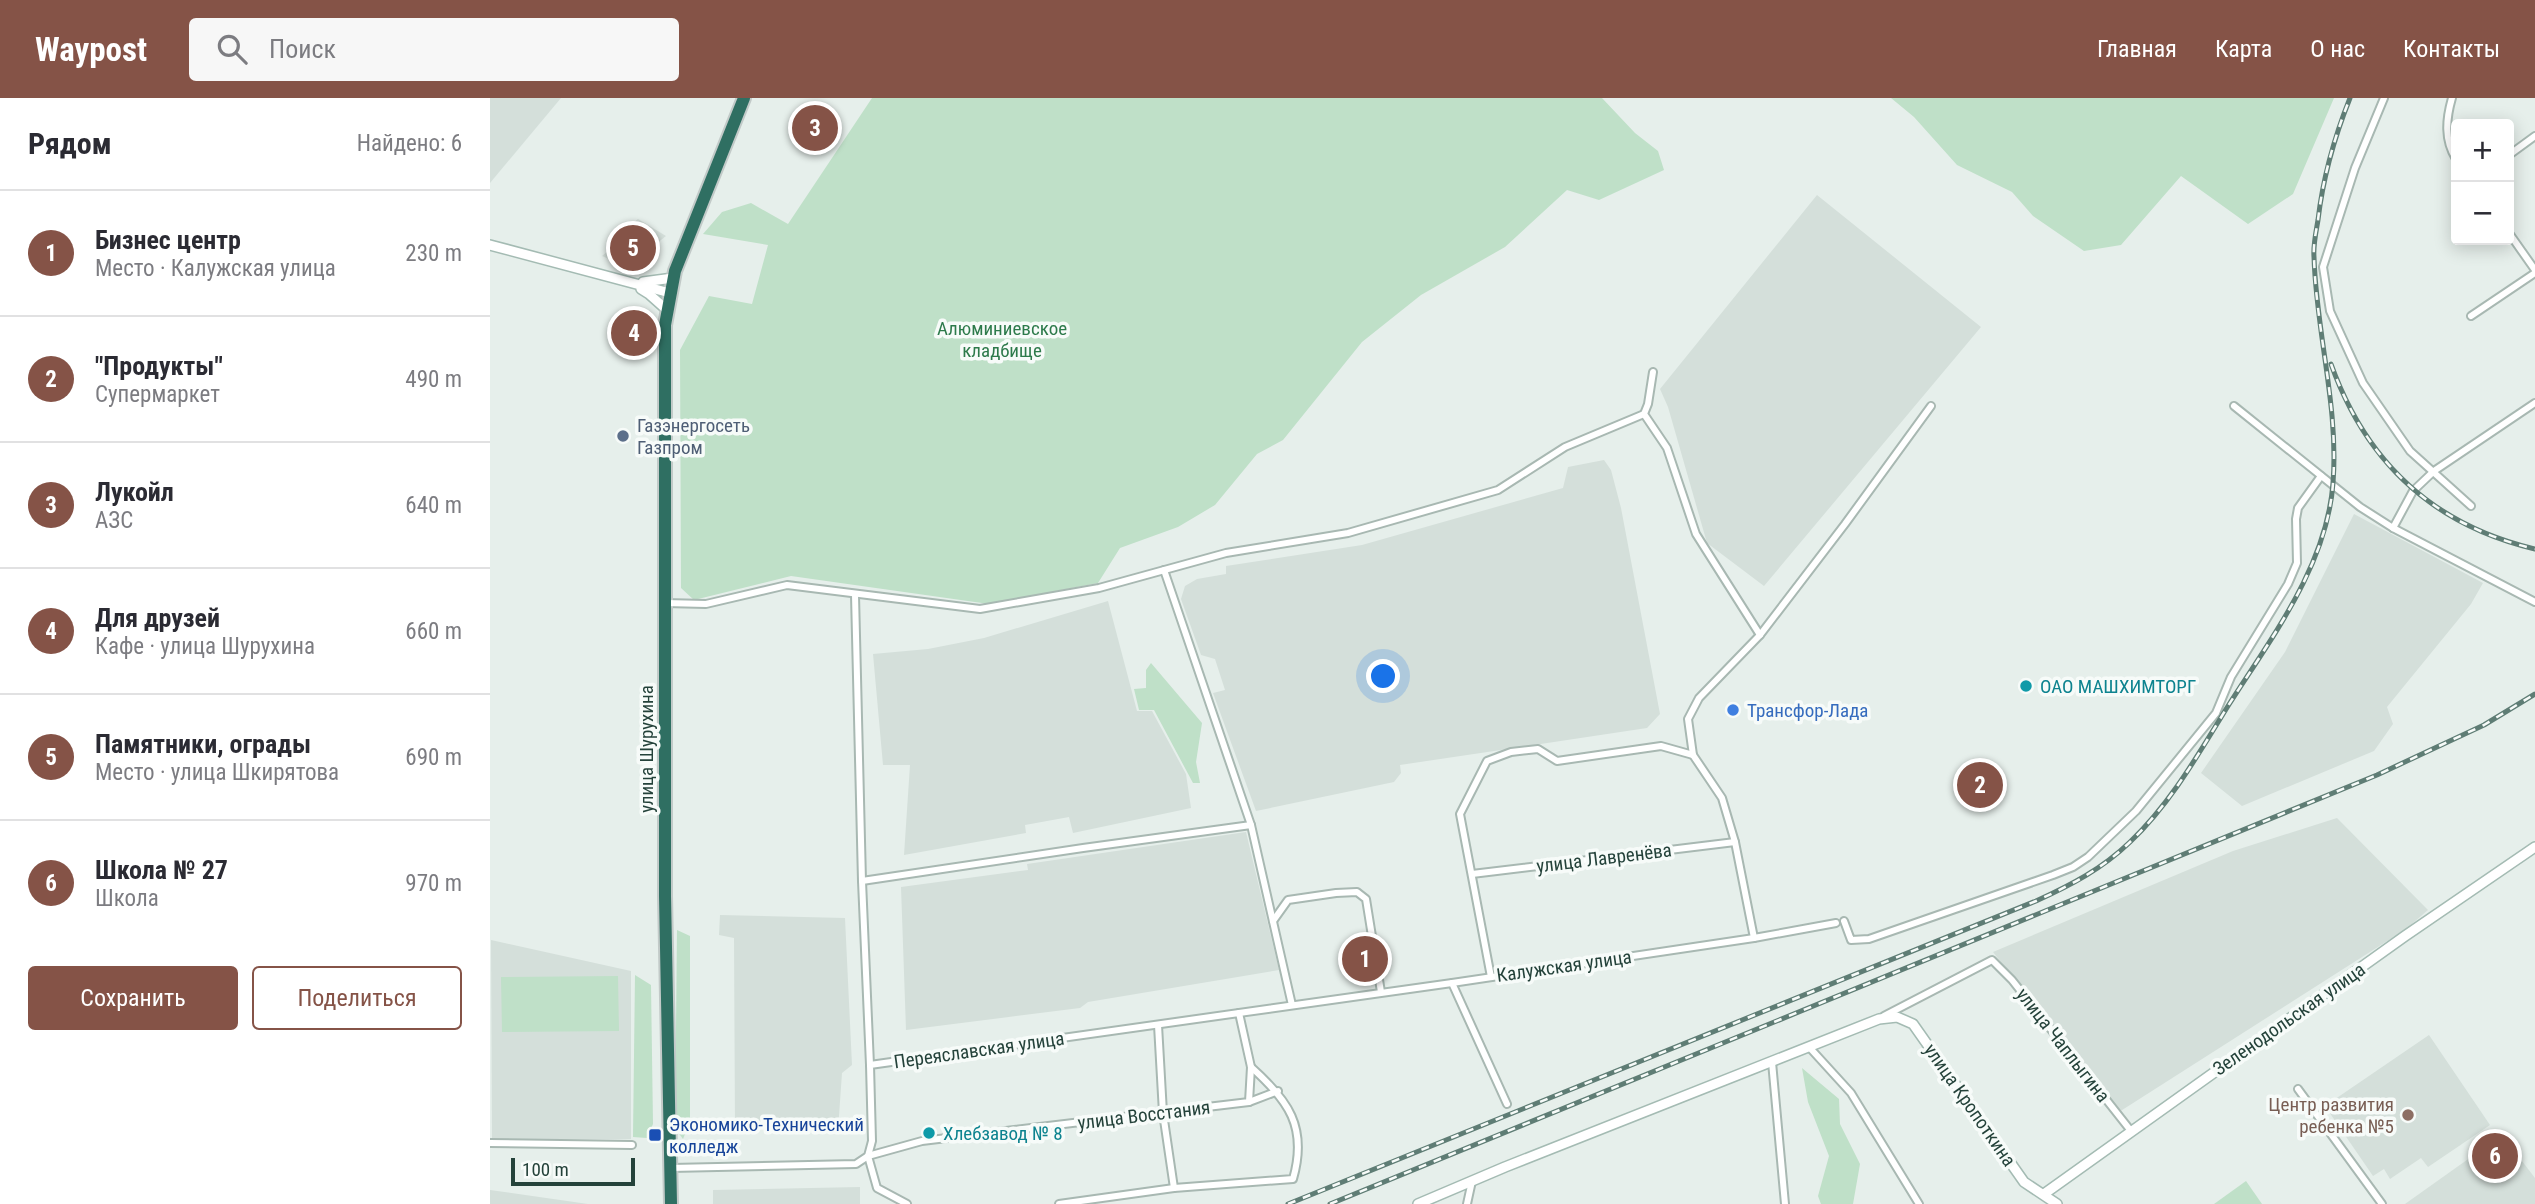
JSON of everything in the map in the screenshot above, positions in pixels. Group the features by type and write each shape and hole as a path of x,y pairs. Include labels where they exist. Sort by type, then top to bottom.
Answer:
{"highway":[{"name":"улица Шурухина","path":"671,1204 665,896 664,361 667,310 673,278 744,98"}],"street":[{"path":"2384,98 2355,169 2323,267 2330,311 2363,383 2410,451 2471,506"},
{"path":"2451,150 2447,133 2447,113 2452,98"},
{"path":"2514,151 2535,136"},
{"path":"2471,316 2535,271 2514,240"},
{"path":"490,245 670,293"},
{"path":"627,282 673,278"},
{"path":"627,282 649,293 667,310"},
{"path":"665,603 706,604 787,585 980,609 1099,588 1226,553 1348,533 1498,490 1565,447 1644,414 1653,372"},
{"path":"2393,528 2413,491 2434,471 2535,403"},
{"path":"1754,938 1735,842 1722,798 1693,755 1688,719 1699,698 1760,635 1931,406"},
{"path":"2234,406 2360,507 2393,528 2535,601"},
{"path":"1644,414 1667,448 1696,534 1760,635"},
{"name":"Калужская улица","path":"1292,1005 1754,938 1840,922 1852,940 1869,939 2073,867 2088,857 2153,792 2216,713 2231,677 2288,584 2297,563 2298,508 2321,476"},
{"path":"1164,570 1251,825 1292,1005"},
{"path":"855,595 862,881 870,1065"},
{"path":"1491,977 1460,814 1488,761 1511,752 1538,749 1557,761 1661,746 1693,755"},
{"path":"862,881 1251,825"},
{"name":"улица Лавренёва","path":"1472,874 1735,842"},
{"name":"Зеленодольская улица","path":"2044,1194 2405,936 2535,847"},
{"path":"1273,921 1288,900 1357,892 1366,899 1381,992"},
{"name":"улица Чаплыгина","path":"1879,1019 1992,960 2012,980 2131,1132"},
{"path":"1452,983 1507,1104"},
{"name":"Переяславская улица","path":"868,1156 872,1141 870,1065 1292,1005"},
{"path":"1239,1013 1251,1066 1249,1102"},
{"name":"улица Кропоткина","path":"1879,1019 1897,1017 1913,1024 2024,1181 2057,1204"},
{"path":"1418,1204 1879,1019"},
{"path":"1158,1025 1163,1113 1174,1188"},
{"path":"1810,1048 1851,1093 1919,1204"},
{"path":"1772,1062 1785,1204"},
{"path":"1059,1204 1174,1188 1293,1179 1298,1160 1297,1129 1278,1091 1251,1066"},
{"path":"2298,1089 2382,1204"},
{"name":"улица Восстания","path":"868,1156 922,1141 1249,1102 1278,1091"},
{"path":"490,1143 632,1145"},
{"path":"671,1168 834,1166 856,1164 868,1156 877,1188 907,1204"},
{"path":"1467,1204 1472,1181"}],"shaded area":[{"path":"490,98 561,98 490,183"},
{"path":"1817,195 1981,327 1764,586 1707,543 1668,407 1660,389"},
{"path":"638,219 666,236 627,267 602,256 629,233 626,229"},
{"path":"1604,460 1611,470 1621,508 1660,714 1647,728 1400,765 1401,773 1394,782 1256,811 1213,693 1225,690 1215,659 1201,655 1181,599 1185,586 1197,579 1226,574 1226,566 1362,545 1563,488 1568,467"},
{"path":"2354,514 2483,583 2471,604 2387,707 2393,724 2374,751 2242,806 2201,773 2285,652"},
{"path":"1108,601 1137,711 1152,711 1186,774 1191,808 1073,833 1069,817 1025,825 1026,833 904,855 910,765 883,765 873,654 928,649 984,638"},
{"path":"2337,818 2428,910 2406,929 2119,1112 1993,952 2233,851"},
{"path":"1246,832 1279,970 1088,1002 1080,1008 906,1030 901,887 1028,870 1027,864"},
{"path":"720,915 845,918 852,1065 842,1073 838,1130 735,1129 734,938 719,935"},
{"path":"491,940 631,971 631,1139 492,1139"},
{"name":"Центр развития ребенка №5","path":"2429,1035 2490,1125 2428,1167 2421,1158 2390,1179 2384,1169 2373,1176 2325,1106"},
{"path":"2502,1135 2535,1178 2535,1204 2405,1204"},
{"path":"860,1187 860,1204 713,1204 713,1190"},
{"path":"490,1190 588,1204 490,1204"}],"green space":[{"name":"Алюминиевское кладбище","path":"872,98 1602,98 1635,133 1658,151 1664,170 1599,200 1567,190 1505,247 1421,295 1362,342 1283,440 1257,454 1215,505 1178,527 1120,548 1098,583 989,604 791,576 694,600 681,588 680,350 709,296 752,304 768,245 703,234 722,212 751,203 788,224"},
{"path":"1891,98 2334,98 2293,194 2248,224 2181,176 2121,245 2084,251 2033,216 2012,192 1957,165 1914,117"},
{"path":"1151,663 1202,723 1196,762 1200,783 1193,783 1154,710 1139,710 1134,689 1146,688 1146,670"},
{"path":"677,930 690,936 690,1122 683,1139 675,1128"},
{"path":"635,975 651,985 653,1124 647,1138 633,1137"},
{"path":"618,976 619,1031 502,1032 501,977"},
{"path":"1802,1068 1839,1099 1840,1124 1860,1164 1853,1204 1821,1204 1818,1196 1829,1156 1808,1102"},
{"path":"2246,1181 2262,1204 2214,1204"}],"railway":[{"path":"1288,1204 2036,901 2097,868 2119,852 2145,827 2184,777 2279,627 2308,572 2329,514 2333,483 2333,426 2314,248 2326,173 2350,98"},
{"path":"2331,364 2363,431 2384,459 2408,484 2435,506 2465,524 2535,549"},
{"path":"1330,1204 2377,775 2484,725 2535,694"}],"place":[{"name":"Лукойл","path":"815,128"},
{"name":"Памятники, ограды","path":"633,248"},
{"name":"Для друзей","path":"634,333"},
{"name":"Газэнергосеть Газпром","path":"623,436"},
{"name":"ОАО МАШХИМТОРГ","path":"2026,686"},
{"name":"Трансфор-Лада","path":"1733,710"},
{"name":"\"Продукты\"","path":"1980,785"},
{"name":"Бизнес центр","path":"1365,959"},
{"name":"Центр развития ребенка №5","path":"2408,1115"},
{"name":"Хлебзавод № 8","path":"929,1133"},
{"name":"Экономико-Технический колледж","path":"655,1135"},
{"name":"Школа № 27","path":"2495,1156"}]}
